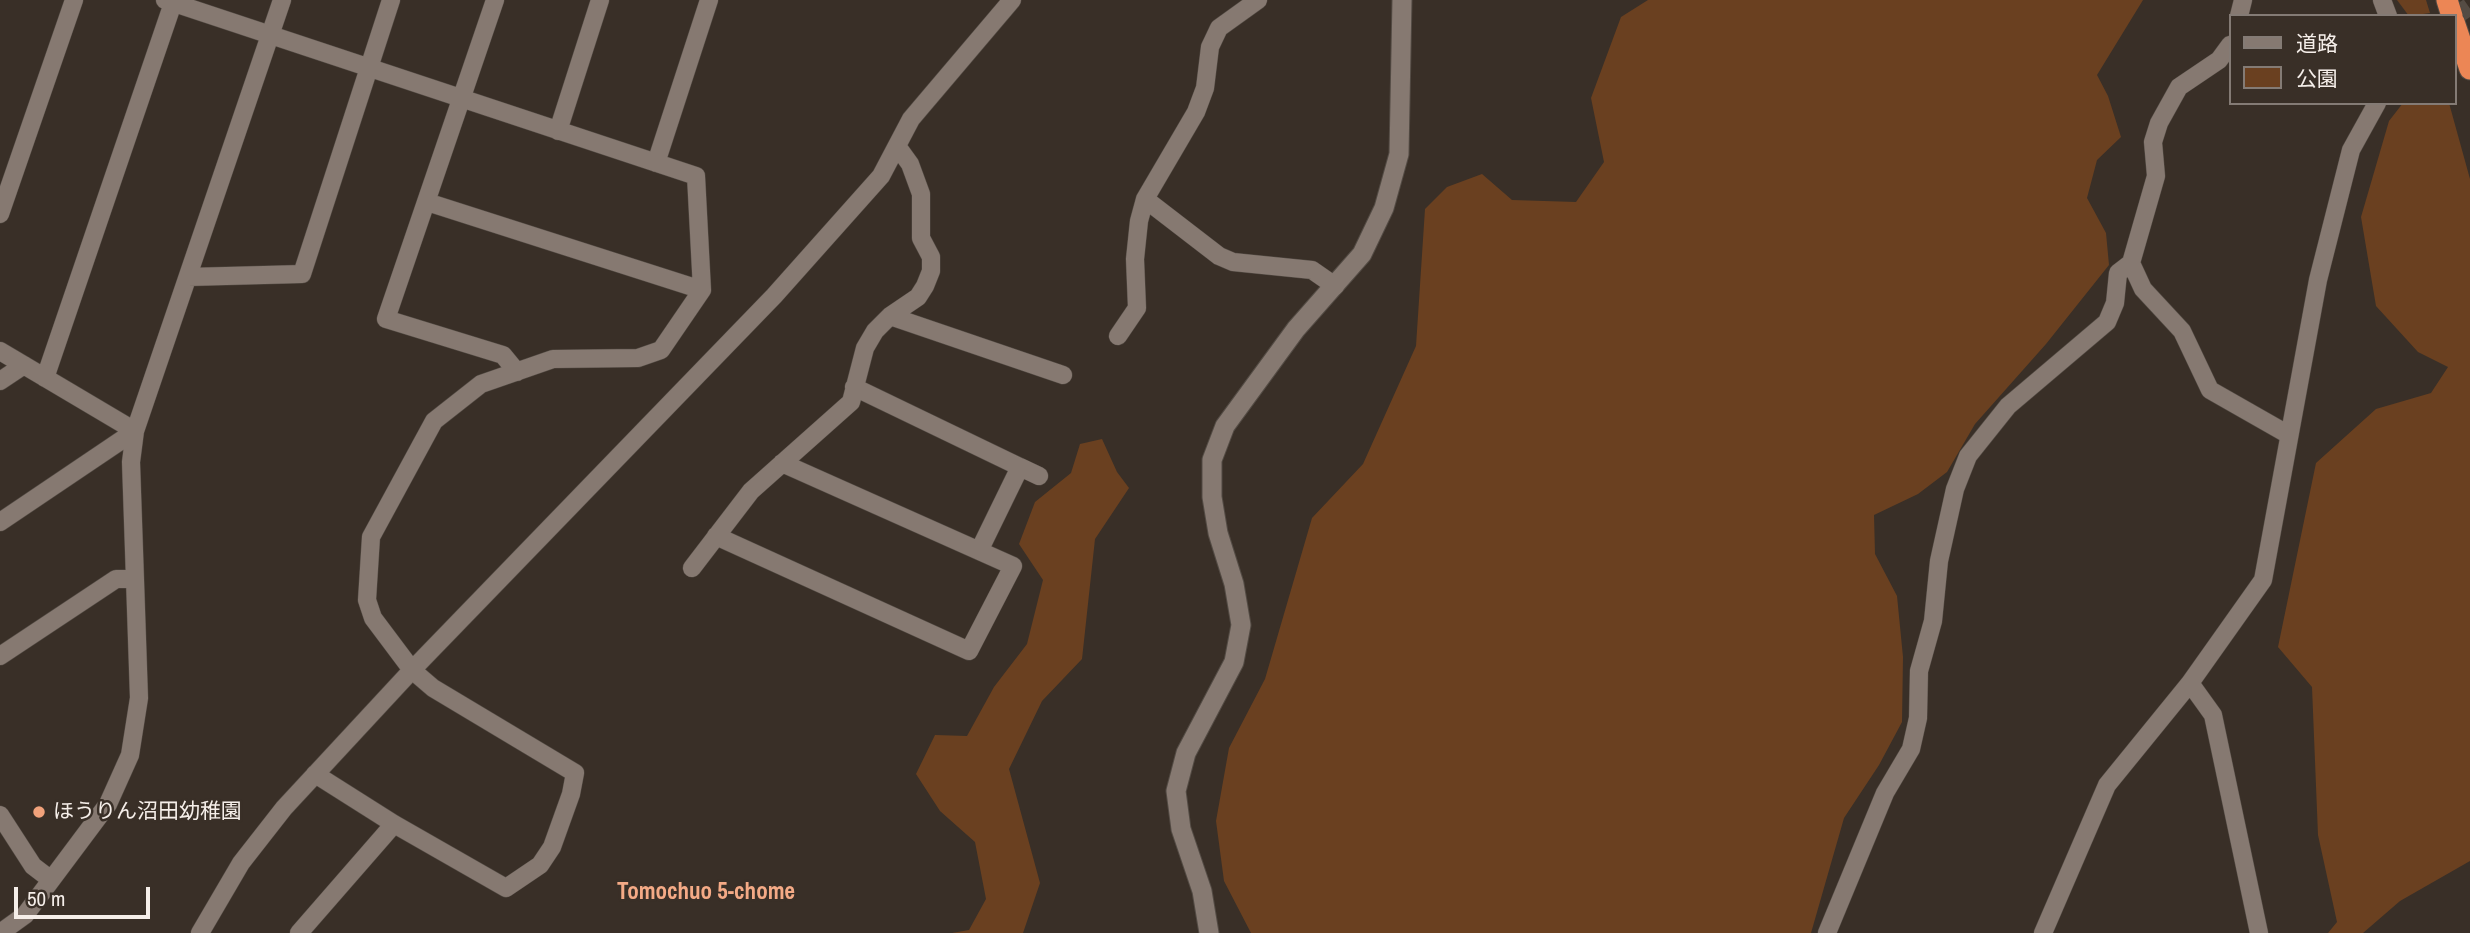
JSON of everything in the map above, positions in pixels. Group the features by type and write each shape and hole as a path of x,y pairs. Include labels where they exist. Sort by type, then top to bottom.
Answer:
{"highway":[{"path":"2456,28 2470,69"}],"street":[{"path":"0,214 74,0"},
{"path":"0,933 25,915 108,804 130,755 139,698 131,462 135,431 282,0"},
{"path":"188,276 302,274 391,0"},
{"path":"495,0 386,318 503,355 517,372"},
{"path":"558,131 600,0"},
{"path":"656,163 709,0"},
{"path":"200,933 241,863 315,774 774,296 881,176 911,119 1012,0"},
{"path":"1118,337 1138,308 1135,259 1139,221 1145,199 1196,113 1205,88 1210,47 1219,28 1258,0"},
{"path":"1209,933 1202,891 1181,830 1176,791 1186,753 1234,662 1241,625 1234,584 1218,533 1212,497 1212,460 1225,426 1260,376 1362,254 1384,208 1399,154 1402,0"},
{"path":"45,378 171,1 696,176 702,290 661,350 638,358 553,359 481,384 434,421 371,537 367,600 373,618 412,670 433,688 575,773 571,794 552,847 540,865 506,888 394,824 315,774"},
{"path":"1827,933 1885,793 1911,749 1918,718 1919,671 1933,621 1939,561 1955,489 1968,456 2008,406 2107,322 2115,303 2118,273 2131,263 2156,176 2152,142 2159,123 2179,88 2220,60 2228,48"},
{"path":"2043,933 2107,785 2190,683 2263,580 2318,280 2351,150 2376,105"},
{"path":"692,568 751,491 851,402 865,348 890,316 918,297 931,271 931,257 921,238 921,194 910,164 897,146"},
{"path":"1145,199 1219,256 1233,261 1312,270 1335,286"},
{"path":"427,202 702,290"},
{"path":"2131,263 2143,289 2182,331 2210,390 2289,435"},
{"path":"890,316 1063,376"},
{"path":"0,351 135,431"},
{"path":"0,382 24,365"},
{"path":"855,387 1039,476"},
{"path":"0,522 135,431"},
{"path":"716,537 969,651 1013,566 782,463"},
{"path":"979,551 1020,467"},
{"path":"0,656 116,579 135,579"},
{"path":"2190,683 2213,715 2259,933"},
{"path":"0,815 33,866 50,879"},
{"path":"299,933 394,824"}],"green space":[{"path":"1648,0 2143,0 2097,75 2108,96 2121,137 2097,160 2087,198 2106,233 2109,265 2046,344 1975,424 1947,472 1918,494 1874,515 1875,554 1897,596 1903,657 1902,722 1879,765 1844,818 1811,933 1251,933 1224,881 1216,821 1229,748 1265,679 1312,518 1363,464 1416,346 1425,209 1447,187 1482,174 1512,200 1576,202 1604,162 1591,98 1621,17"},
{"path":"2397,0 2426,0 2430,13 2408,14"},
{"path":"2401,105 2450,105 2470,179 2470,861 2400,901 2363,933 2328,933 2337,922 2318,835 2312,687 2278,647 2316,463 2376,409 2431,393 2448,367 2418,352 2376,306 2361,217 2389,121"},
{"path":"1102,439 1117,472 1129,488 1095,539 1082,659 1042,701 1009,769 1040,883 1023,933 952,933 969,930 986,899 975,842 940,811 916,774 935,735 967,736 994,687 1027,644 1043,580 1019,544 1035,502 1071,473 1080,444"}],"tunnel":[{"path":"2456,16 2470,6"}],"place":[{"name":"ほうりん沼田幼稚園","path":"39,812"}],"district":[{"name":"Tomochuo 5-chome","path":"706,893"}]}
